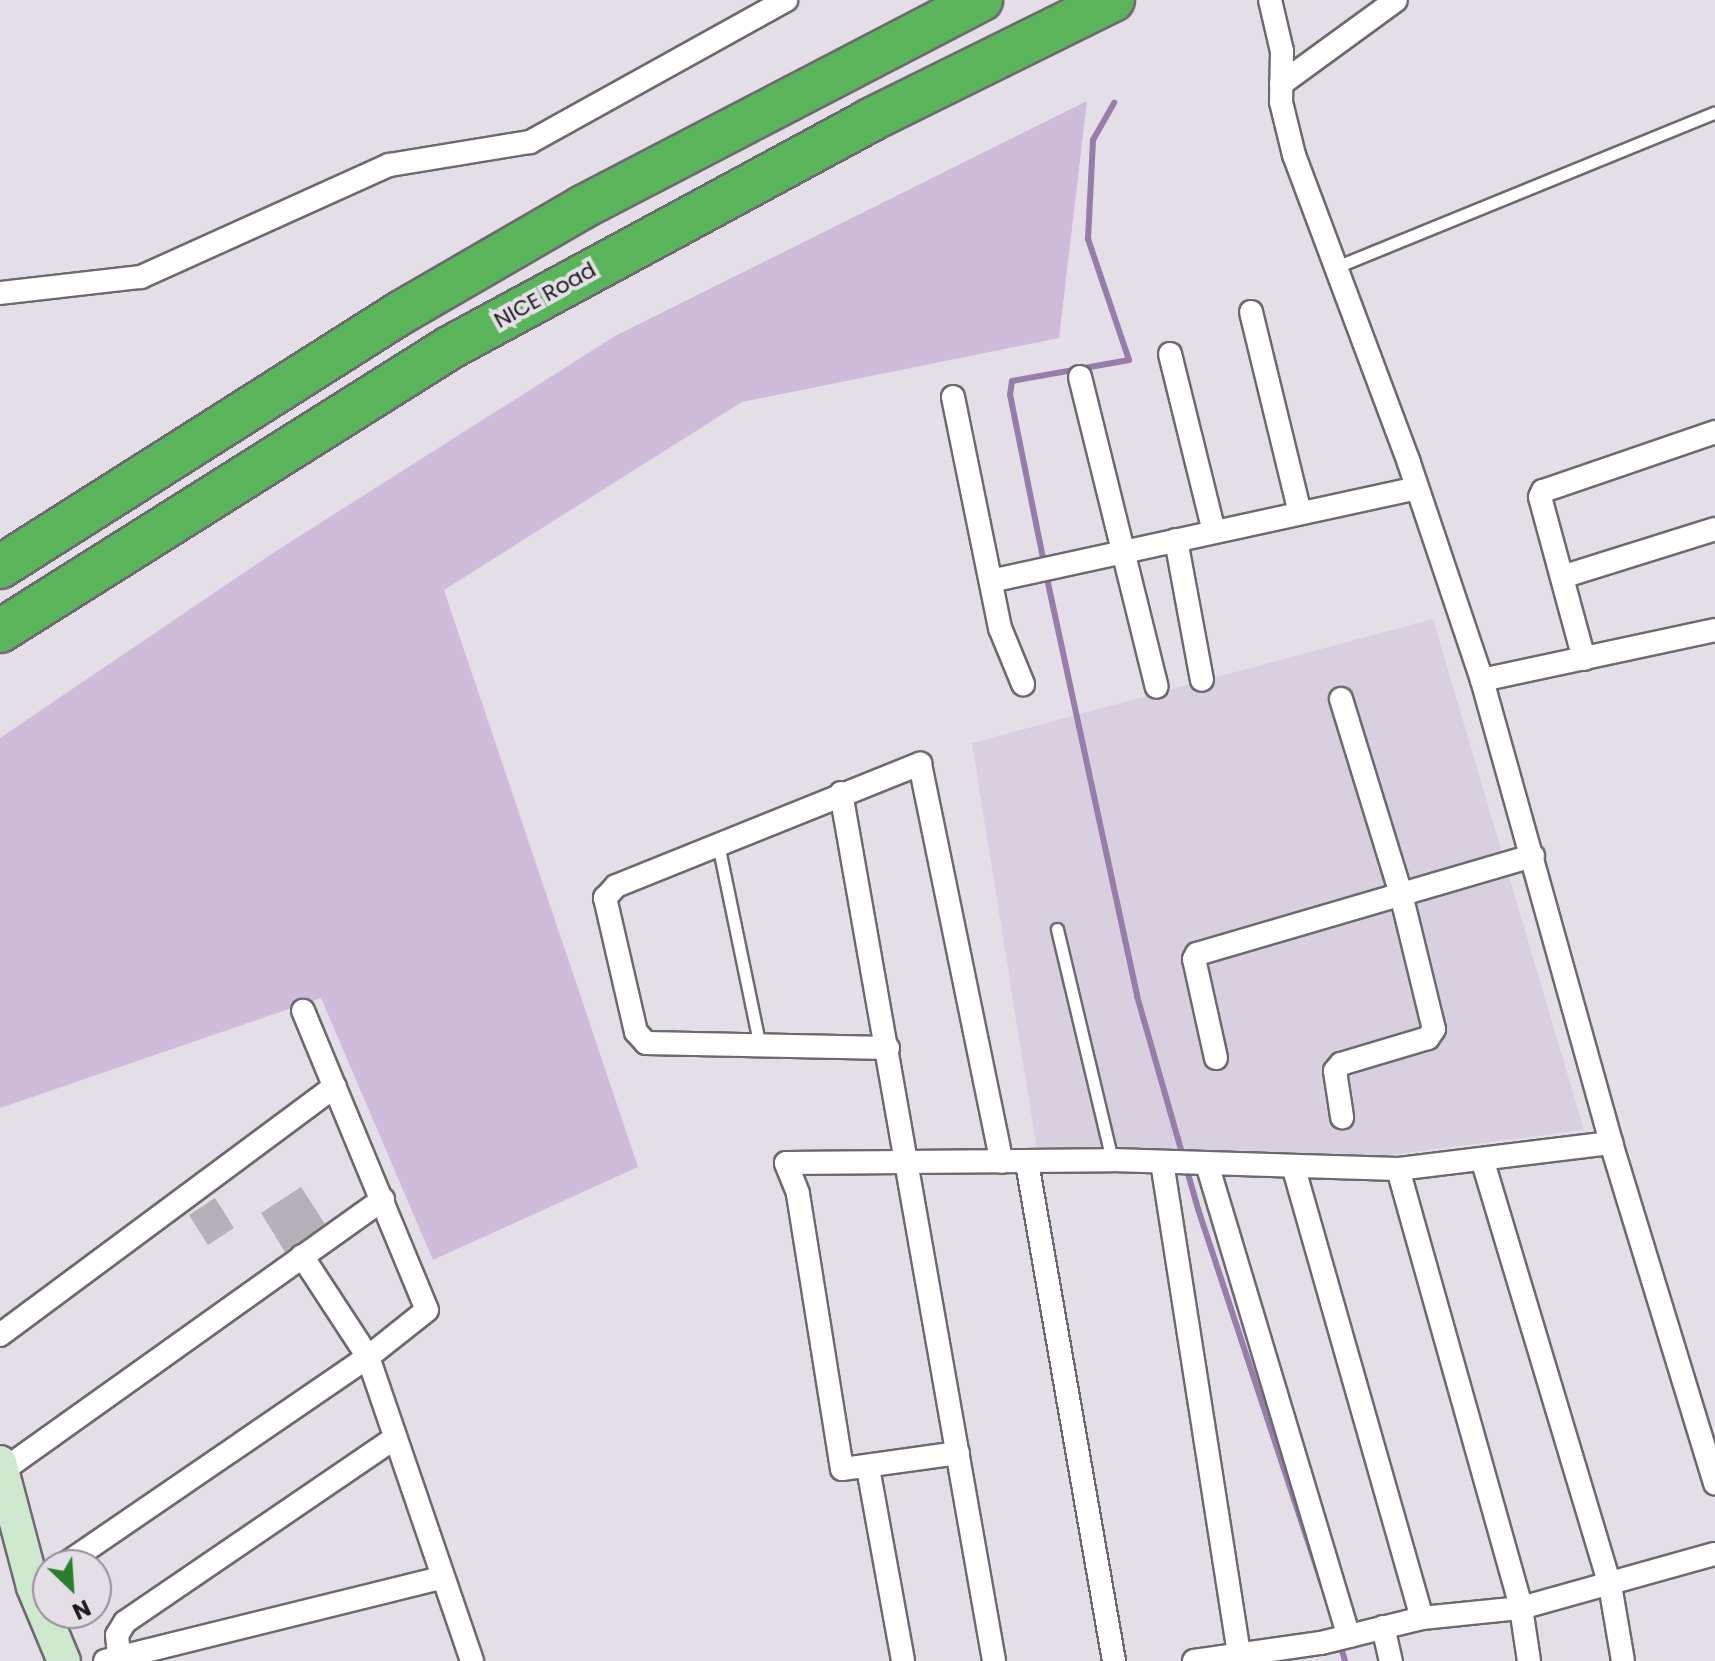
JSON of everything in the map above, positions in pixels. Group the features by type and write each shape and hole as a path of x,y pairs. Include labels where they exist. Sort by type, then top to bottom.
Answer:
{"highway":[{"path":"0,567 428,297 583,207 981,0"},
{"name":"NICE Road","path":"0,631 464,340 870,120 1113,0"}],"street":[{"path":"0,293 141,277 389,165 530,142 786,0"},
{"path":"1270,0 1282,51 1281,84 1294,155 1417,488 1482,680 1611,1143 1713,1468"},
{"path":"1281,84 1396,0"},
{"path":"1251,312 1300,513"},
{"path":"1170,354 1214,532"},
{"path":"1080,377 1157,687"},
{"path":"953,397 1000,628 1023,684"},
{"path":"1584,659 1540,497 1543,491 1715,432"},
{"path":"991,581 1417,488"},
{"path":"1562,577 1715,529"},
{"path":"1176,540 1202,680"},
{"path":"1482,680 1715,630"},
{"path":"1341,699 1401,894 1434,1029 1428,1038 1341,1064 1335,1071 1342,1117"},
{"path":"888,1048 640,1040 605,898 616,886 915,764 923,770 1002,1162"},
{"path":"841,793 994,1661"},
{"path":"1216,1058 1194,959 1197,954 1533,856"},
{"path":"87,1549 368,1357 422,1316 427,1303 303,1011"},
{"path":"0,1335 335,1086"},
{"path":"958,1453 868,1468 842,1469 798,1193 786,1163 1112,1160 1294,1169 1398,1169 1483,1162 1611,1143"},
{"path":"1162,1162 1239,1654"},
{"path":"1483,1162 1610,1585 1623,1661"},
{"path":"1027,1163 1114,1661"},
{"path":"1207,1164 1349,1636"},
{"path":"1294,1169 1422,1618"},
{"path":"1398,1169 1521,1608 1529,1661"},
{"path":"32,1558 1,1467 383,1199"},
{"path":"302,1256 368,1357 441,1578 472,1661"},
{"path":"395,1438 125,1622 117,1635 112,1659 441,1578"},
{"path":"868,1468 903,1661"},
{"path":"1194,1661 1239,1654 1322,1652 1349,1636 1383,1627 1422,1618 1521,1608 1715,1554"},
{"path":"1383,1627 1391,1661"},
{"path":"54,1629 64,1661"}],"lane":[{"path":"1336,267 1715,112"},
{"path":"718,844 760,1046"},
{"path":"1057,929 1112,1160"}],"shaded area":[{"path":"1087,101 1059,338 742,402 444,590 638,1167 433,1260 321,998 0,1108 0,738 273,553 615,336"},
{"path":"1433,619 1584,1130 1373,1157 1037,1151 972,743"}],"building":[{"path":"301,1187 325,1224 285,1252 261,1213"},
{"path":"215,1198 234,1228 208,1245 189,1215"}],"waterway":[{"path":"1044,563 1010,395 1012,381 1129,360 1088,239 1093,140 1114,103"},
{"path":"1046,574 1137,996 1198,1209 1322,1585"},
{"path":"1339,1641 1345,1661"}]}
